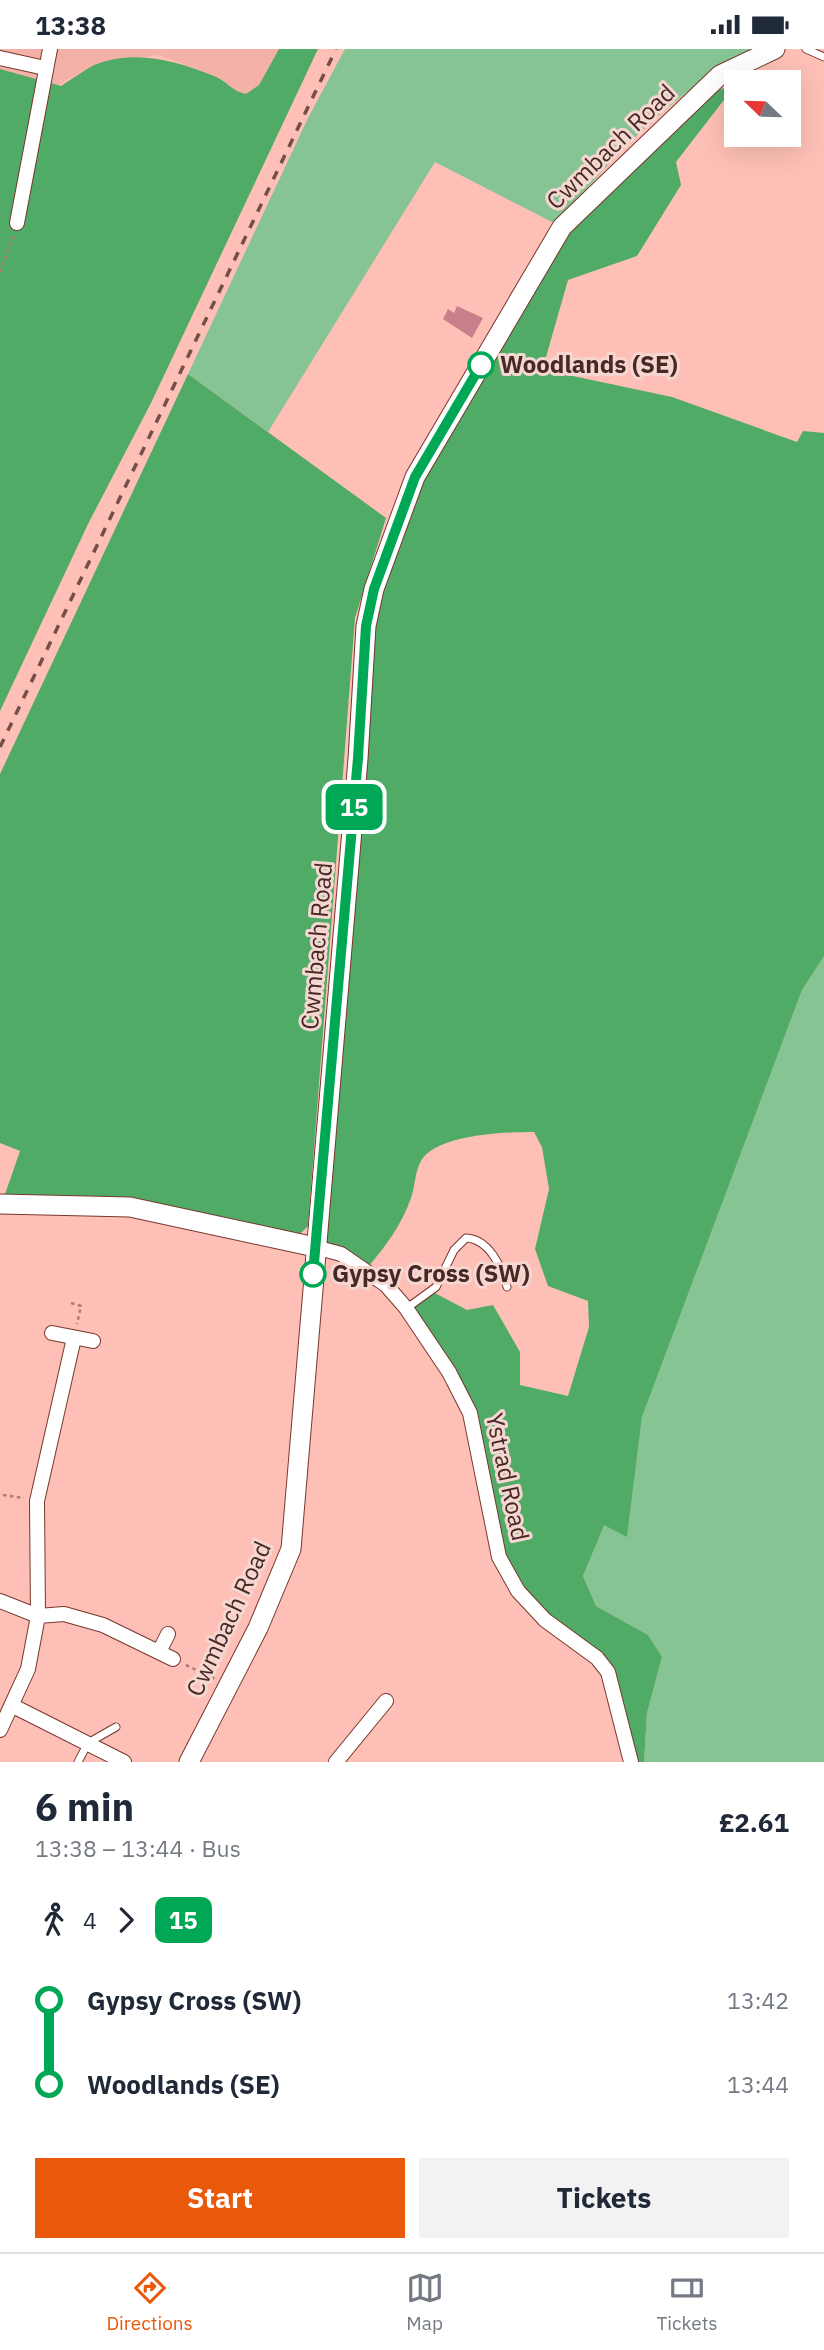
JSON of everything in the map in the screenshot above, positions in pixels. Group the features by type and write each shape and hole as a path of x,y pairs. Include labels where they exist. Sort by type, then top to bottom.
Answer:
{"main road":[{"name":"Cwmbach Road","path":"189,1762 258,1628 291,1549 358,758 366,626 374,589 415,477 562,227 720,75 775,49"},
{"name":"Ystrad Road","path":"0,1204 130,1207 315,1247"}],"street":[{"path":"17,223 50,49"},
{"path":"0,58 46,68"},
{"name":"Ystrad Road","path":"315,1247 341,1254 386,1285 406,1308 449,1372 470,1413 499,1557 518,1591 545,1620 597,1658 608,1672 631,1762"},
{"path":"52,1333 93,1341"},
{"path":"0,1730 28,1669 38,1616 37,1501 74,1338"},
{"path":"0,1601 38,1616 64,1614 103,1625 173,1658"},
{"path":"159,1652 168,1634"},
{"path":"336,1762 372,1709 386,1701"},
{"path":"13,1706 124,1762"}],"lane":[{"path":"806,49 824,57"},
{"path":"406,1308 436,1287 454,1250 466,1238 478,1241 499,1262 507,1287"},
{"path":"78,1762 88,1743 116,1727"}],"path":[{"path":"0,272 17,223"},
{"path":"71,1303 81,1306 74,1338"},
{"path":"3,1495 37,1501"},
{"path":"173,1658 227,1685"}],"shaded area":[{"path":"0,49 279,49 259,85 246,94 234,92 220,78 159,55 94,65 0,118"}],"green space":[{"path":"279,49 318,49 151,403 89,522 0,711 0,69 61,86 94,65 109,60 139,57 169,61 199,70 246,94 259,85"},
{"path":"345,49 757,49 699,83 673,103 623,149 556,224 435,162 268,432 188,374 308,118"},
{"path":"724,88 724,100 676,162 681,185 637,256 568,280 546,357 554,372 672,397 797,442 803,431 824,433 824,956 802,990 642,1417 627,1537 604,1525 583,1576 596,1606 648,1635 662,1657 647,1713 644,1762 636,1762 609,1670 546,1617 500,1556 475,1409 411,1310 433,1292 467,1310 493,1305 520,1352 520,1385 568,1396 589,1327 588,1301 548,1286 535,1249 549,1189 542,1147 534,1132 473,1136 441,1145 429,1152 419,1165 403,1217 368,1267 324,1244 374,627 380,593 420,481 568,228 716,91"},
{"path":"188,374 386,518 355,618 308,1226 298,1236 3,1200 20,1151 0,1143 0,774"},
{"path":"824,956 824,1762 644,1762 647,1713 662,1657 648,1635 596,1606 583,1576 604,1524 627,1536 642,1417 802,990"}],"building":[{"path":"457,306 483,318 472,338 443,319 448,309 454,313"}],"railway":[{"path":"0,747 336,49"}],"bus line":[{"name":"15","path":"313,1274 358,758 366,626 374,589 415,477 481,365"}],"place":[{"name":"Woodlands (SE)","path":"481,365"},
{"name":"Gypsy Cross (SW)","path":"313,1274"}]}
